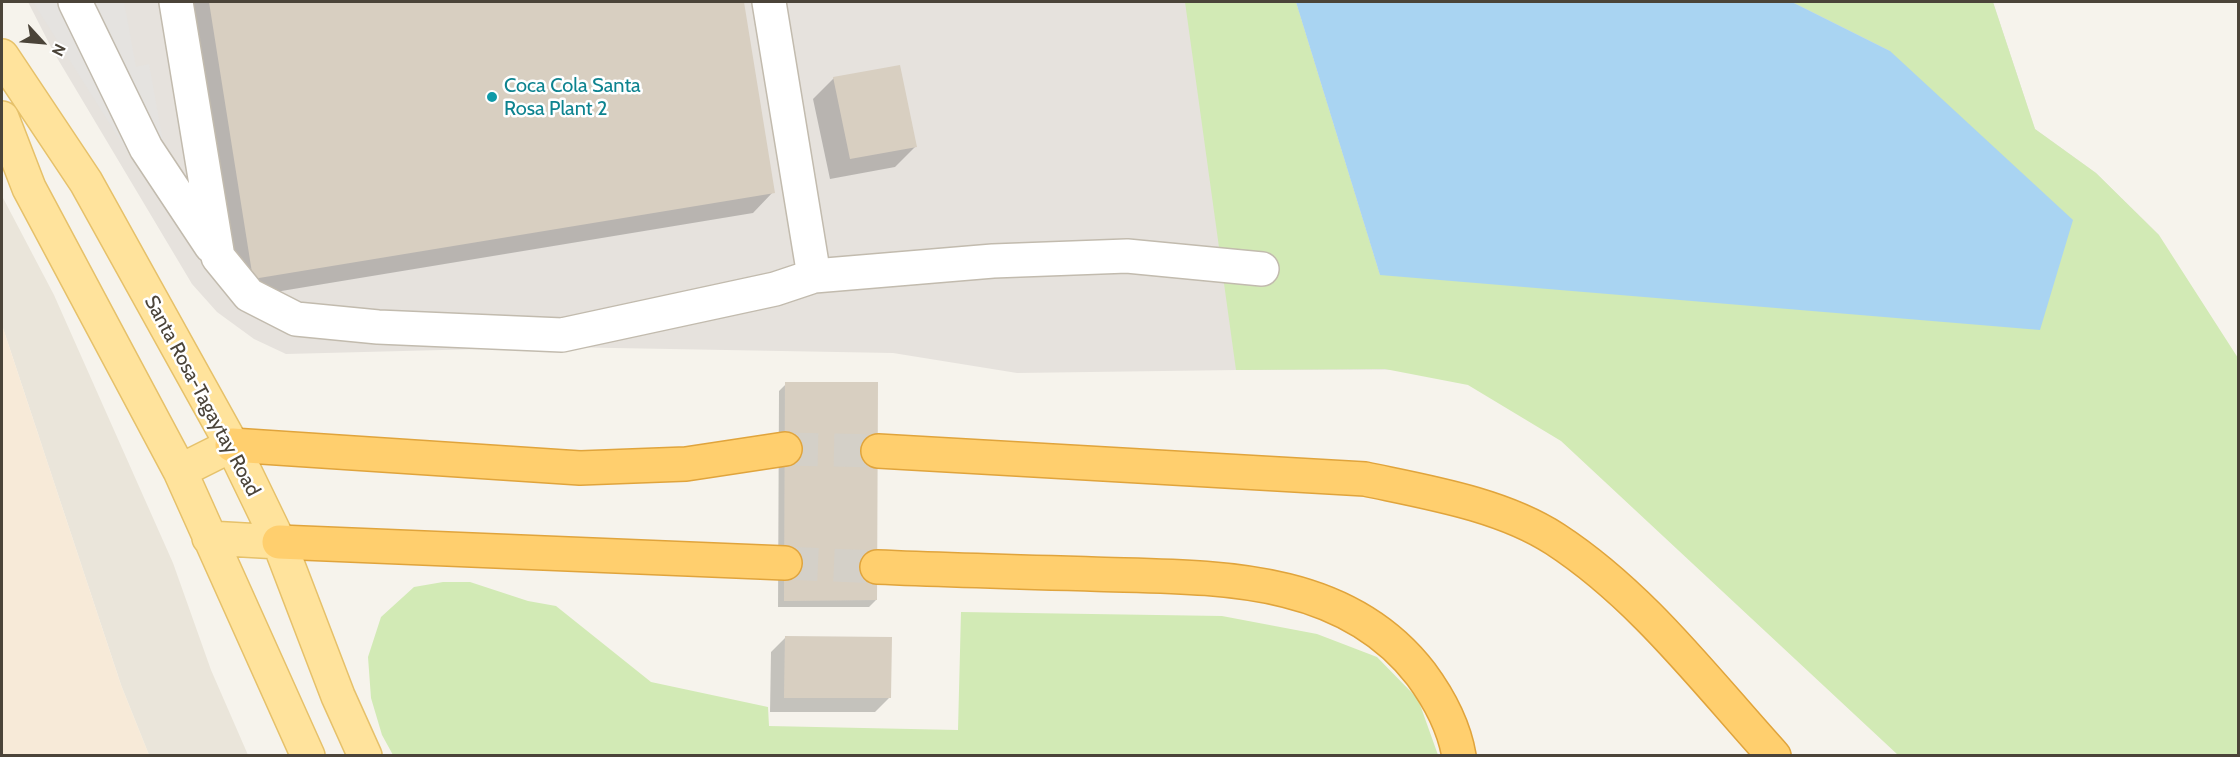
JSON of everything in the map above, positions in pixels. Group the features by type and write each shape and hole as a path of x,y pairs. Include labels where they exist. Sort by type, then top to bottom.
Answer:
{"highway":[{"path":"232,445 580,468 686,464 785,449"},
{"path":"878,451 1365,479 1437,494 1496,511 1553,538 1626,592 1774,756"},
{"path":"279,542 785,563"},
{"path":"877,567 1203,578 1300,593 1337,606 1362,620 1397,646 1427,682 1439,702 1459,756"}],"main road":[{"name":"Santa Rosa-Tagaytay Road","path":"2,56 86,182 232,445 279,542 338,696 366,756"},
{"path":"2,118 29,188 180,471 308,756"},
{"path":"180,471 232,445"},
{"path":"209,538 279,542"}],"lane":[{"path":"75,2 146,148 218,257 249,296 296,319 378,327 562,335 775,289 814,276 993,261 1127,256 1262,269"},
{"path":"176,2 218,257"},
{"path":"770,2 814,276"}],"shaded area":[{"path":"28,2 1993,2 2035,129 2096,173 2159,235 2096,368 1236,370 1017,373 893,353 559,347 286,354 254,339 217,312 192,284 53,51"},
{"path":"33,2 124,2 136,67 149,64 167,164 142,175"},
{"path":"2,196 54,295 173,563 211,670 248,755 149,755 121,685 2,325"},
{"path":"2,325 121,685 149,755 2,755"}],"green space":[{"path":"1185,2 1296,2 1380,275 1890,51 1792,2 1993,2 2035,129 2096,173 2159,235 2238,358 2238,755 1898,755 1561,441 1468,385 1385,369 1236,370"},
{"path":"443,582 470,582 528,601 556,606 651,682 768,707 769,726 958,730 961,612 1222,616 1317,634 1377,657 1418,699 1438,755 393,755 382,735 371,698 368,657 381,617 414,587"}],"water":[{"path":"1296,2 1792,2 1890,51 2073,220 2040,330 1380,275"}],"building":[{"name":"Coca Cola Santa Rosa Plant 2","path":"209,2 744,2 775,193 253,279"},
{"path":"900,65 917,147 850,159 833,77"},
{"path":"785,382 878,382 877,600 784,601"},
{"path":"785,636 892,637 891,698 784,698"}],"tunnel":[{"path":"785,449 878,451"},
{"path":"785,563 877,567"}],"place":[{"name":"Coca Cola Santa Rosa Plant 2","path":"492,97"}]}
